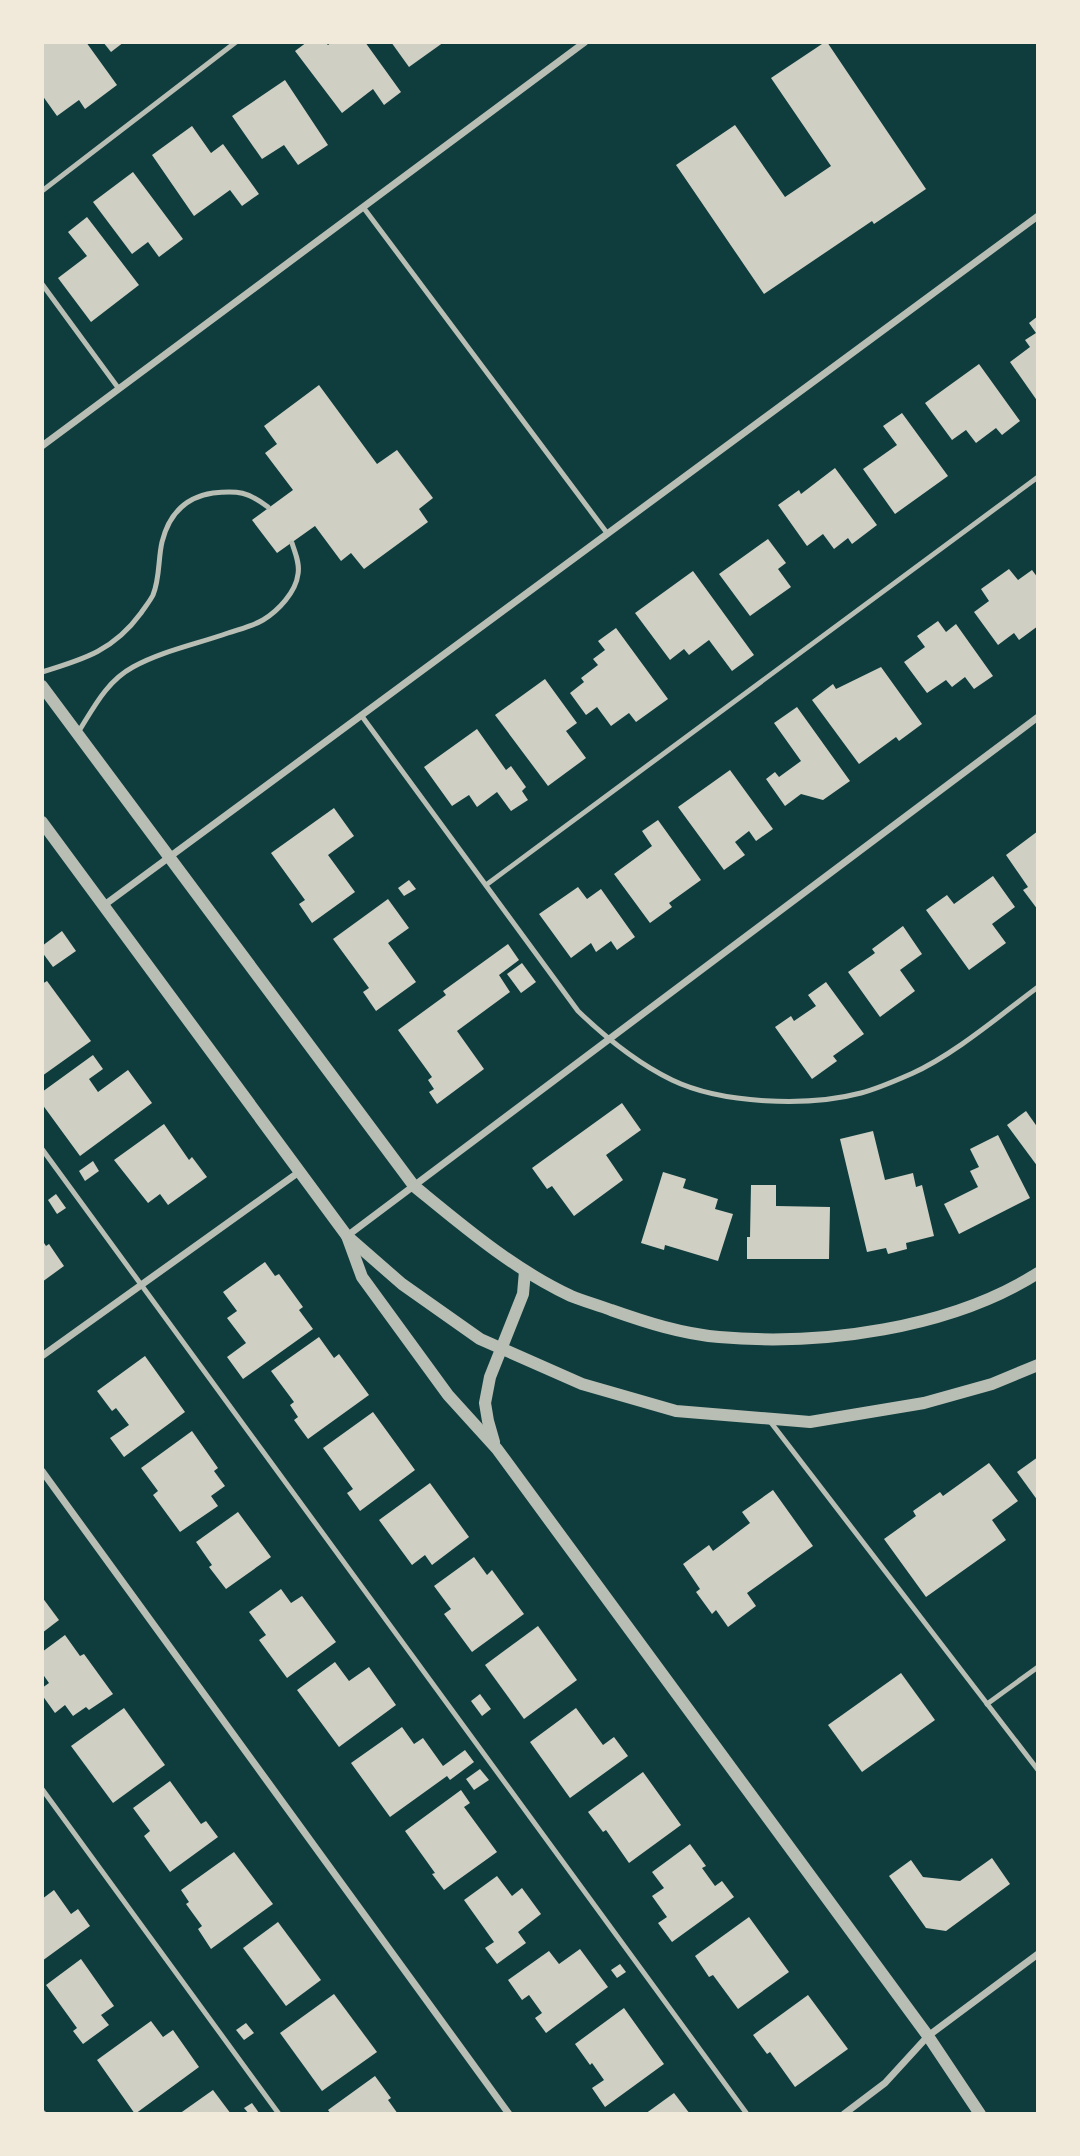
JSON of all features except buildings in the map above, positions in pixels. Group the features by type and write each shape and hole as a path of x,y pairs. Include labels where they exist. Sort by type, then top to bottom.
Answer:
{"street":[{"path":"42,446 585,42"},
{"path":"103,906 1038,216"},
{"path":"42,686 414,1186 473,1234 526,1271 572,1296 678,1330 718,1337 792,1339 892,1329 976,1304 1038,1273"},
{"path":"347,1236 1038,717"},
{"path":"42,822 347,1236 402,1284 480,1339 582,1384 676,1411 810,1422 924,1403 992,1384 1038,1365"},
{"path":"42,1356 299,1172"},
{"path":"347,1236 362,1277 448,1395 497,1449 928,2036 980,2114"},
{"path":"497,1449 485,1403 490,1377 523,1294 526,1271"},
{"path":"42,1471 509,2114"},
{"path":"844,2114 885,2083 928,2036 1038,1954"}],"lane":[{"path":"42,191 236,42"},
{"path":"363,207 607,533"},
{"path":"42,284 119,389"},
{"path":"486,885 1038,477"},
{"path":"42,672 103,650 125,633 153,595 162,541 174,515 192,498 234,491 253,496 268,507"},
{"path":"77,734 105,689 132,667 163,654 250,626 279,607 289,595 298,576 298,560 292,543"},
{"path":"361,715 578,1011 608,1040 673,1080 715,1094 753,1100 810,1100 861,1093 912,1074 959,1045 1038,987"},
{"path":"42,1149 747,2114"},
{"path":"768,1418 1038,1770"},
{"path":"987,1704 1038,1667"},
{"path":"42,1789 279,2114"}]}
